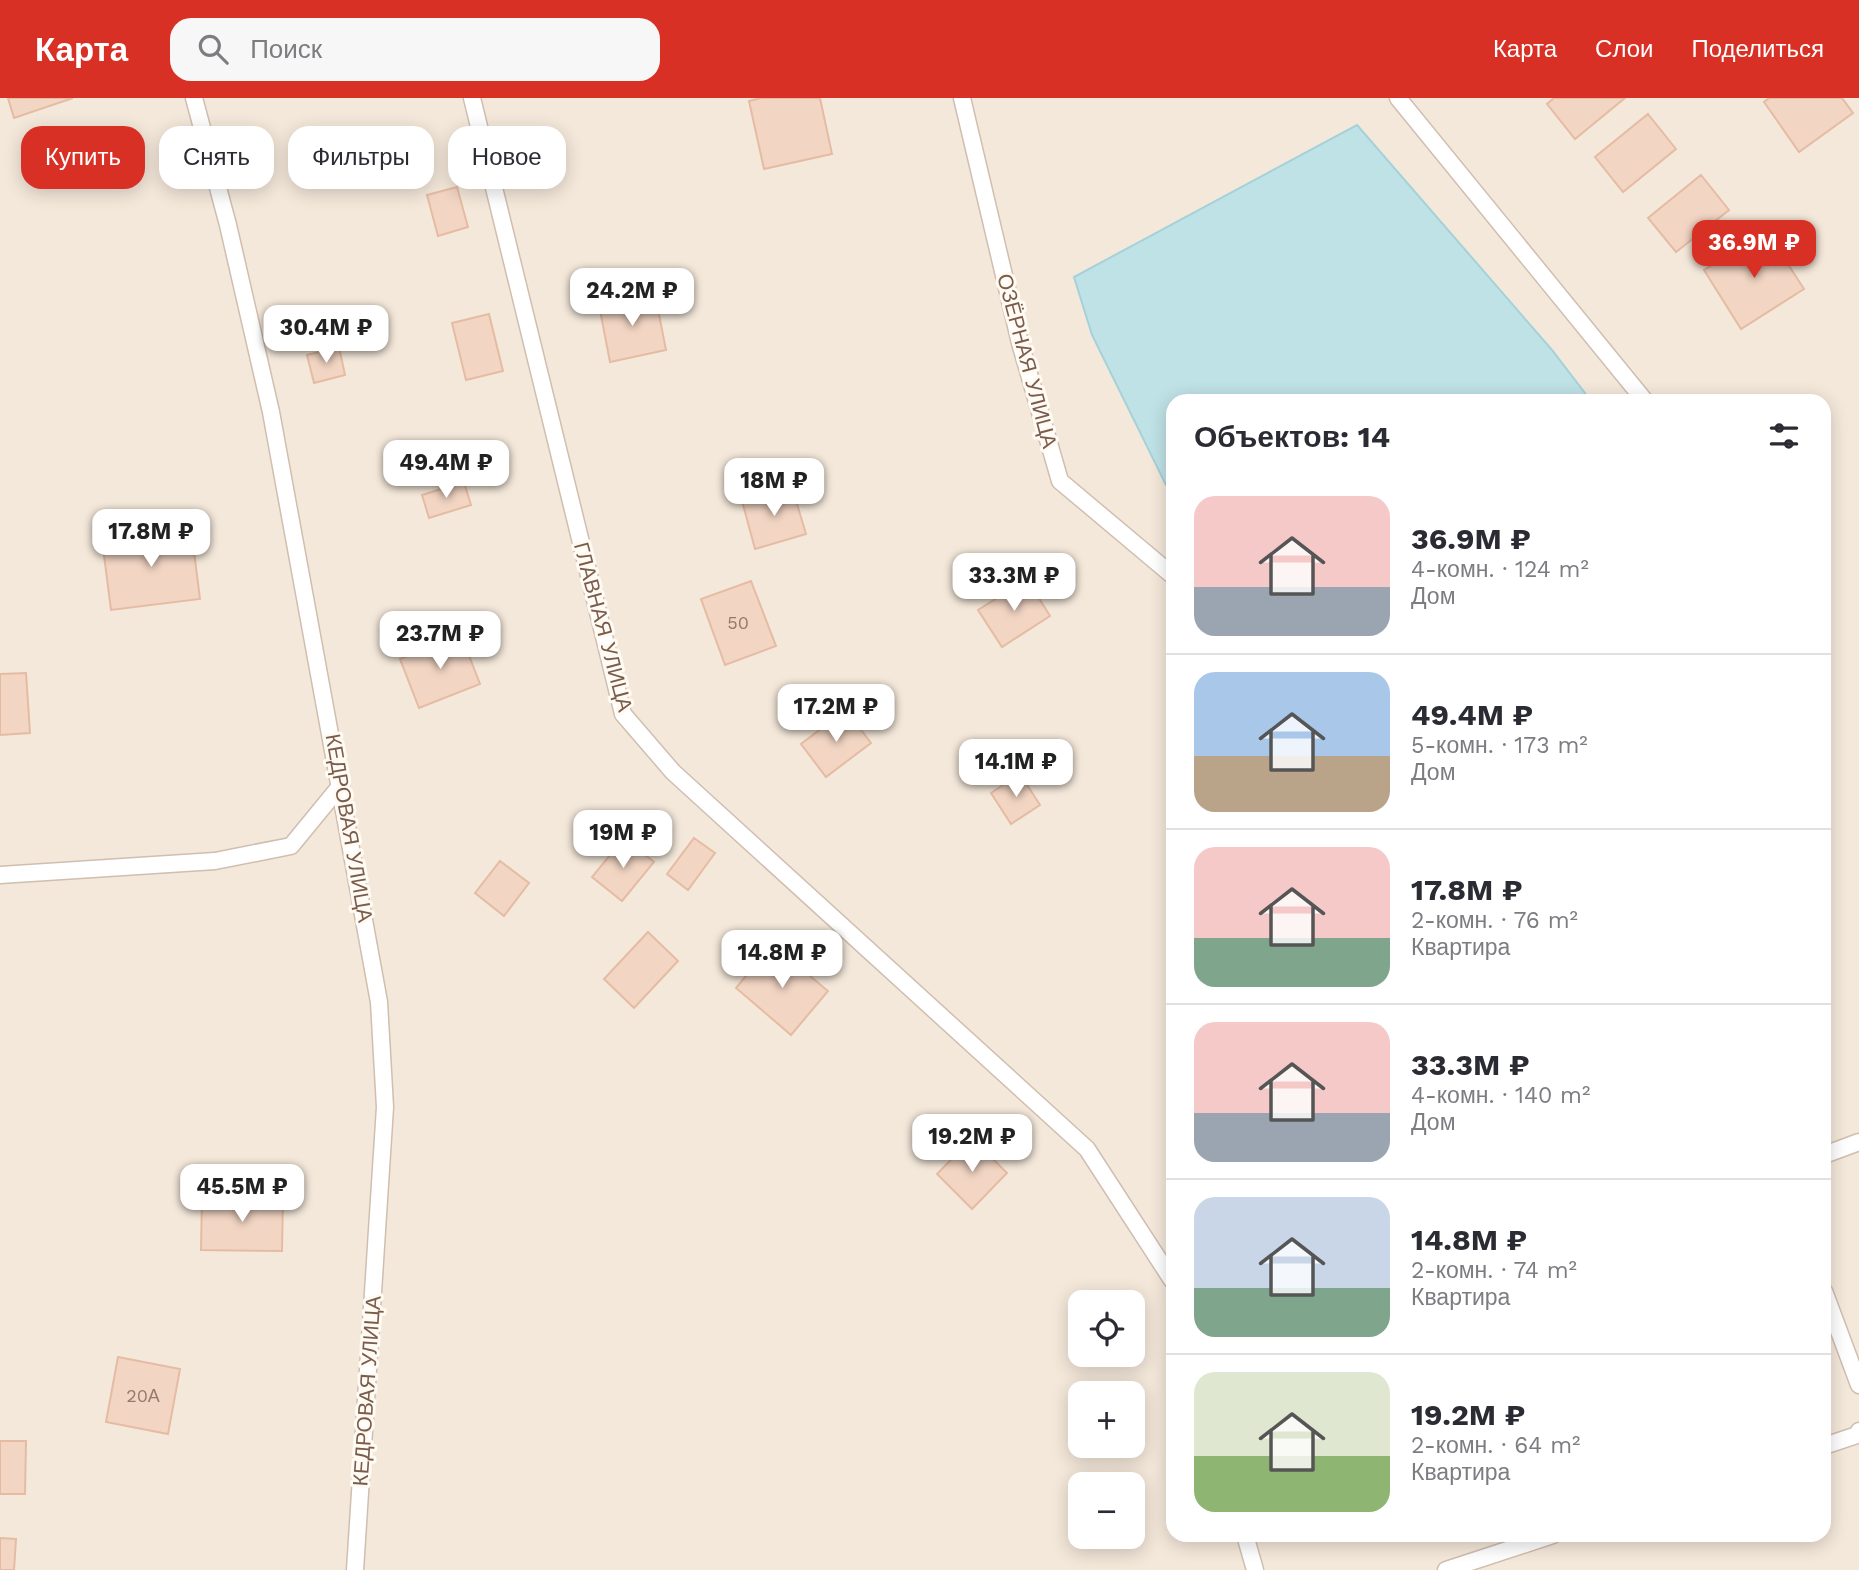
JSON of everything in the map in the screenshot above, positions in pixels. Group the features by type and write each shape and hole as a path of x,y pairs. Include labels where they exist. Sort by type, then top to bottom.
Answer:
{"lane":[{"name":"КЕДРОВАЯ УЛИЦА","path":"194,98 228,225 271,412 380,1002 385,1107 355,1570"},
{"name":"ГЛАВНАЯ УЛИЦА","path":"472,98 623,714 673,772 1087,1149 1166,1271"},
{"name":"ОЗЁРНАЯ УЛИЦА","path":"962,98 1020,344 1060,481 1166,570"},
{"path":"1398,98 1639,394"},
{"path":"0,875 215,861 291,846 341,785"},
{"path":"1831,1152 1859,1142"},
{"path":"1831,1310 1859,1385"},
{"path":"1831,1444 1859,1432"},
{"path":"1247,1542 1255,1570"},
{"path":"1446,1570 1532,1542"}],"shaded area":[{"path":"0,98 1859,98 1859,1570 0,1570"}],"water":[{"path":"1357,125 1552,350 1586,394 1166,394 1166,485 1092,335 1074,277"}],"building":[{"path":"8,98 73,98 14,118"},
{"path":"761,98 820,98 832,154 764,169 749,101"},
{"path":"1554,98 1625,98 1575,139 1547,104"},
{"path":"1769,98 1842,98 1853,113 1799,152 1764,102"},
{"path":"1648,114 1676,149 1623,192 1595,157"},
{"path":"1701,175 1729,210 1676,252 1648,218"},
{"path":"458,189 468,227 438,236 427,195"},
{"path":"1766,230 1804,289 1741,329 1704,270"},
{"path":"655,294 666,350 610,362 599,305"},
{"path":"489,314 503,371 466,380 452,323"},
{"path":"339,347 345,375 314,383 307,355"},
{"path":"464,482 471,505 429,518 422,495"},
{"path":"792,487 806,534 755,549 742,501"},
{"path":"191,528 200,599 111,610 102,540"},
{"path":"1027,579 1050,616 1002,647 978,610"},
{"path":"751,581 776,646 725,665 701,599"},
{"path":"461,635 480,684 419,708 400,659"},
{"path":"26,673 30,733 0,735 0,674"},
{"path":"846,710 871,743 826,777 801,744"},
{"path":"1020,774 1040,805 1011,824 991,793"},
{"path":"624,838 654,862 622,901 592,877"},
{"path":"694,838 715,853 688,890 667,874"},
{"path":"500,861 529,883 504,916 475,893"},
{"path":"648,932 678,961 634,1008 604,979"},
{"path":"772,944 828,991 791,1035 736,988"},
{"path":"972,1138 1007,1173 972,1209 937,1174"},
{"path":"202,1196 283,1197 282,1251 201,1250"},
{"path":"118,1357 180,1369 168,1434 106,1422"},
{"path":"0,1441 26,1441 25,1494 0,1494"},
{"path":"0,1538 16,1539 14,1570 0,1570"}]}
